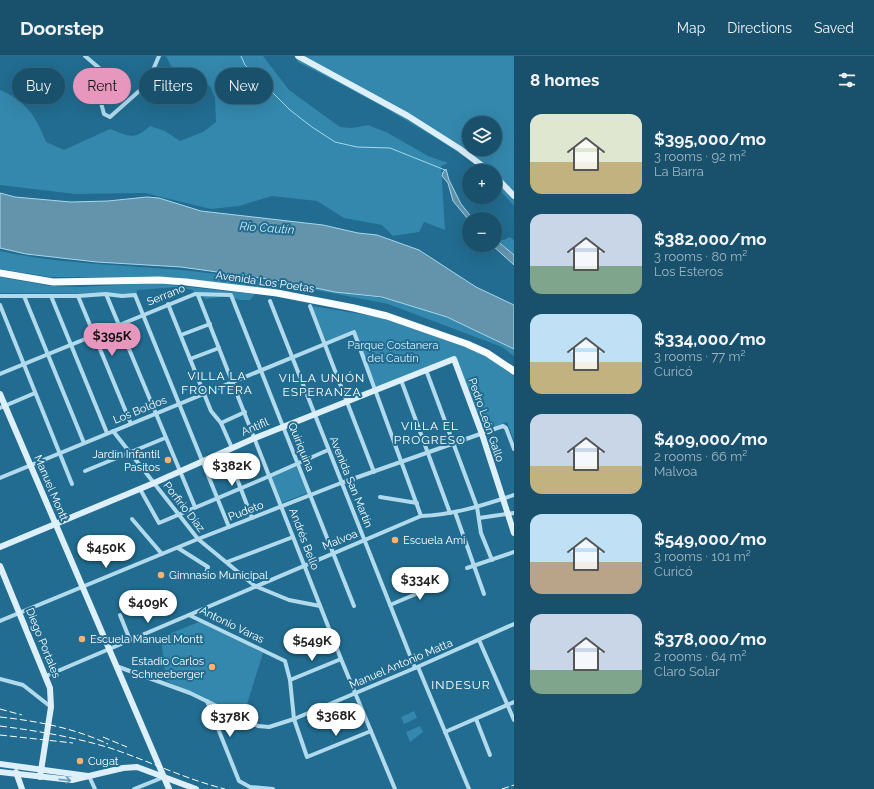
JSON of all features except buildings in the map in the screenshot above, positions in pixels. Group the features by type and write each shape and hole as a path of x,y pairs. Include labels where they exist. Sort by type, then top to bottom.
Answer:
{"main road":[{"name":"Avenida Los Poetas","path":"0,273 53,282 159,280 186,282 277,293 346,306 388,316 467,344 487,353 514,371"}],"street":[{"path":"85,56 118,84 100,99 104,114 110,118 147,84 158,56"},
{"path":"298,56 408,116 460,149 480,164"},
{"path":"502,183 514,196"},
{"path":"106,294 195,507"},
{"path":"0,296 78,296 106,294 122,296 135,295 144,314 229,527"},
{"name":"Serrano","path":"0,374 194,294 231,295"},
{"name":"Andrés Bello","path":"198,295 354,693 394,789"},
{"name":"Quiriquina","path":"231,295 354,606"},
{"path":"24,296 84,443"},
{"path":"51,296 107,433"},
{"path":"78,296 131,424"},
{"name":"Avenida San Martín","path":"270,301 390,605 469,789"},
{"path":"168,304 211,411 221,423 252,518"},
{"path":"0,305 72,484"},
{"path":"310,306 374,472"},
{"path":"181,335 210,324"},
{"name":"Los Boldos","path":"1,476 31,466 107,433 354,332 375,390"},
{"path":"190,359 219,348"},
{"name":"Antifil","path":"0,547 56,525 255,438 454,359"},
{"name":"Pedro León Gallo","path":"454,359 482,434 503,499 511,513 514,533"},
{"path":"426,370 477,507 481,533 492,560"},
{"path":"401,380 428,453 484,594"},
{"path":"375,390 421,516"},
{"path":"3,407 35,393"},
{"name":"Manuel Montt","path":"0,394 3,407 31,466 169,789"},
{"path":"221,423 245,412"},
{"name":"Pudeto","path":"0,622 162,554 310,495 503,426 506,428 514,449"},
{"name":"Porfirio Díaz","path":"113,431 198,540 255,586 289,600 320,606"},
{"path":"85,471 166,438"},
{"path":"140,489 159,523 328,450"},
{"name":"Malvoa","path":"46,676 421,516 477,507 514,495"},
{"path":"380,497 417,503"},
{"path":"479,518 511,513"},
{"path":"132,519 162,554"},
{"path":"227,562 293,537"},
{"path":"178,548 208,567 206,573"},
{"path":"467,568 514,552"},
{"name":"Diego Portales","path":"0,566 50,688 51,707 40,777"},
{"path":"390,605 444,582"},
{"path":"120,615 130,640"},
{"name":"Antonio Varas","path":"189,615 285,661 290,680 294,719 308,757 371,731"},
{"name":"Manuel Antonio Matta","path":"116,666 207,701 262,727 272,726 294,719 416,668 514,624"},
{"path":"479,640 514,720"},
{"path":"290,680 341,659"},
{"path":"0,679 23,685 51,707"},
{"path":"207,701 239,781 250,787 273,789"},
{"path":"445,732 514,702"},
{"path":"476,719 490,755"},
{"path":"0,764 89,776"},
{"path":"16,766 15,774 22,789"},
{"path":"0,772 72,780 132,767 145,770 196,789"},
{"path":"89,776 95,789"},
{"path":"134,789 164,777"}],"green space":[{"path":"166,56 263,56 272,68 215,68 215,98 210,86 207,84 207,68 175,68 171,66"},
{"path":"295,56 514,56 514,206 502,193 502,164 475,164 463,156 502,156 502,116 462,116 462,155 412,123 298,62"},
{"path":"273,69 289,90 340,127 352,128 368,125 388,133 428,156 448,163 441,166 445,230 424,222 419,232 393,236 382,225 344,218 317,201 272,196 239,206 211,209 145,193 75,194 0,185 0,90 12,96 12,104 23,104 29,110 38,124 46,142 64,150 110,129 131,136 140,134 150,126 165,131 180,141 203,132 216,122 215,104 273,104"},
{"path":"510,237 514,240 514,255 502,245 502,240"},
{"path":"0,251 45,259 90,264 181,270 275,282 275,290 171,277 50,277 0,269"},
{"path":"0,277 50,286 81,287 152,283 255,294 250,300 239,300 228,296 205,299 199,292 193,292 193,290 177,287 137,290 137,294 0,293"},
{"path":"275,280 335,292 390,299 447,317 514,349 514,356 502,347 388,304 275,282"},
{"name":"Parque Costanera del Cautín","path":"312,306 384,318 486,355 514,373 514,440 507,422 483,431 455,358 377,388 354,331 327,343"},
{"path":"296,466 307,493 282,503 271,476"},
{"name":"Estadio Carlos Schneeberger","path":"199,622 263,653 243,717 166,681 161,637"},
{"path":"414,711 417,718 404,724 401,717"},
{"path":"420,726 423,732 410,742 406,732"}],"water":[{"path":"446,169 449,180 461,204 467,212 462,212 453,201 448,183 442,176"},
{"name":"Río Cautín","path":"0,193 15,197 71,202 108,201 147,197 159,198 201,211 323,225 358,233 377,235 419,250 476,287 514,305 514,349 447,317 382,297 335,292 282,281 181,267 97,262 26,254 0,248"},
{"path":"502,245 514,255 514,265 500,252 502,252"}],"waterway":[{"path":"241,56 245,65 290,110 335,142 357,147 390,148 445,170"}],"railway":[{"path":"0,709 22,715"},
{"path":"0,717 69,729 108,744"},
{"path":"0,726 56,735 96,744 225,789"},
{"path":"0,735 73,743"},
{"path":"103,737 127,747"},
{"path":"502,789 514,785"}],"place":[{"name":"Jardín Infantil Pasitos","path":"168,460"},
{"name":"Escuela Ami","path":"395,540"},
{"name":"Gimnasio Municipal","path":"161,575"},
{"name":"Escuela Manuel Montt","path":"82,639"},
{"name":"Estadio Carlos Schneeberger","path":"212,667"},
{"name":"Cugat","path":"80,761"}],"district":[{"name":"VILLA LA FRONTERA","path":"217,383"},
{"name":"VILLA UNIÓN ESPERANZA","path":"322,385"},
{"name":"VILLA EL PROGRESO","path":"430,433"},
{"name":"INDESUR","path":"461,685"}]}
